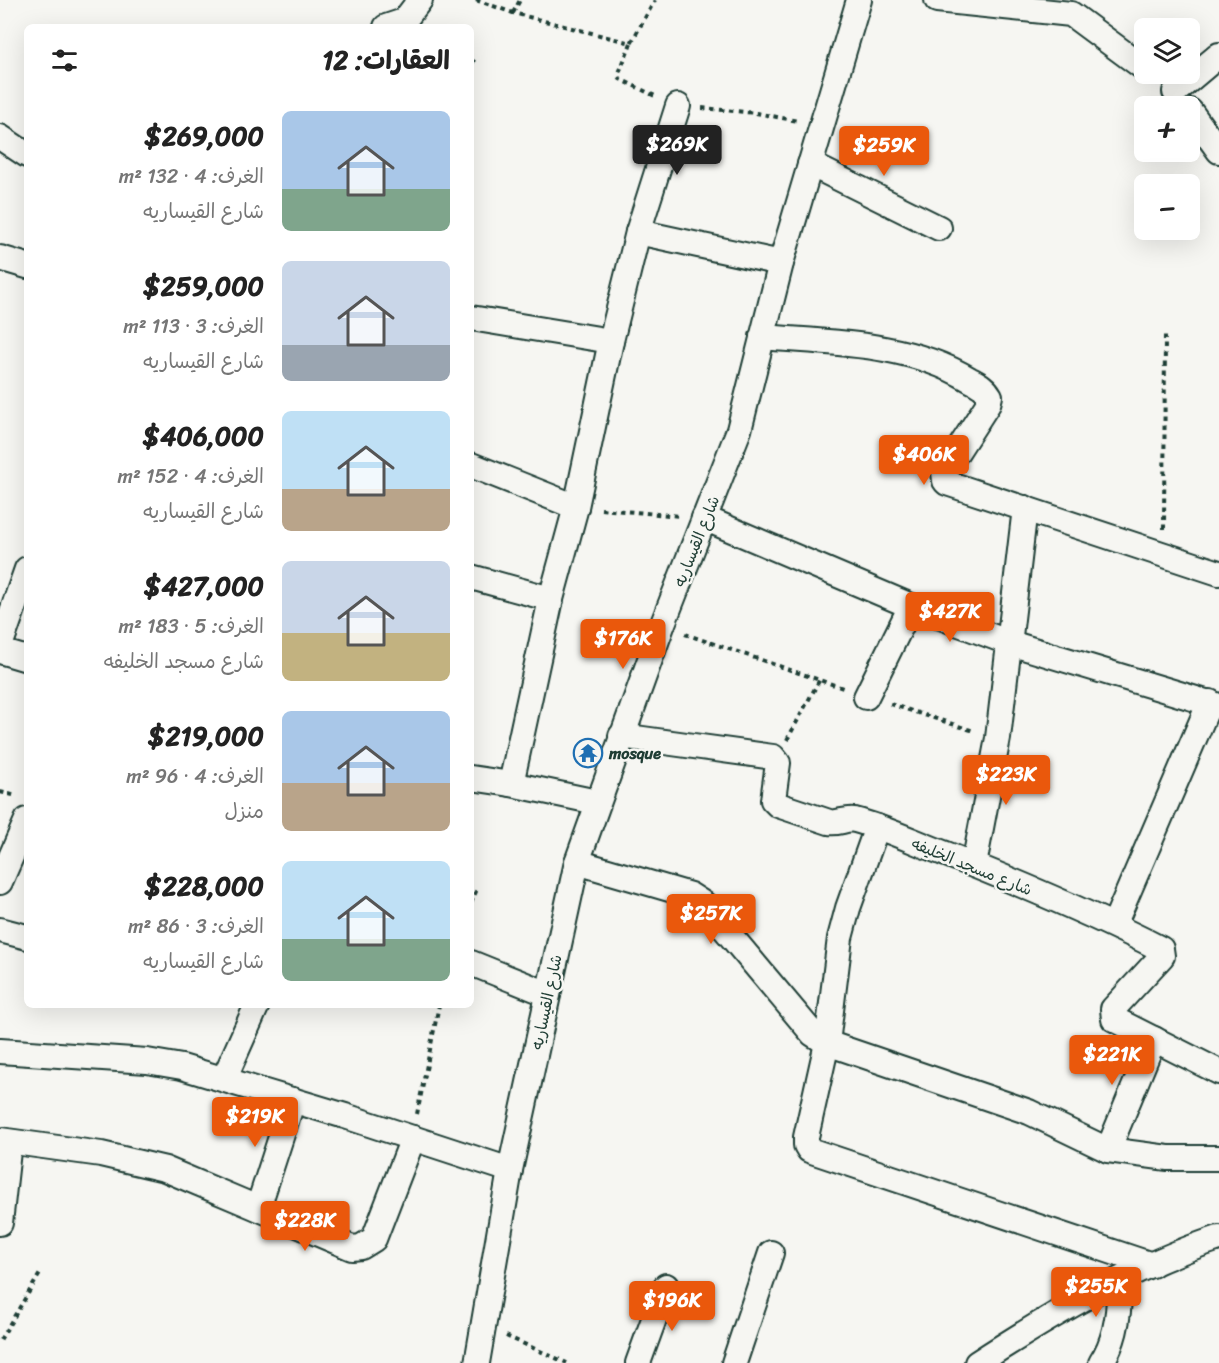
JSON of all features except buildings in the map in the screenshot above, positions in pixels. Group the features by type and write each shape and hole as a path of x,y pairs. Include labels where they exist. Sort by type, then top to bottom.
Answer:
{"street":[{"path":"396,24 405,21 420,0"},
{"name":"شارع القيساريه","path":"477,1363 510,1170 577,862 662,626 739,430 781,263 859,0"},
{"path":"937,0 1071,14 1134,61"},
{"path":"1184,96 1219,55"},
{"path":"1163,84 1177,96"},
{"path":"511,784 551,599 576,507 611,341 638,232 678,106"},
{"path":"1200,125 1219,151"},
{"path":"0,137 24,153"},
{"path":"810,164 939,228"},
{"path":"638,232 781,263"},
{"path":"0,258 24,266"},
{"path":"474,318 611,341"},
{"path":"762,337 852,345 917,355 954,369 986,388 990,396 988,404 944,472 945,481 1219,573"},
{"path":"474,466 576,507"},
{"path":"974,865 998,738 1026,508"},
{"path":"704,518 911,606 1010,643 1215,704 1114,925"},
{"path":"0,646 24,578"},
{"path":"474,578 551,599"},
{"path":"866,697 911,606"},
{"path":"0,651 24,658"},
{"path":"621,736 769,756 777,760"},
{"name":"شارع مسجد الخليفه","path":"777,760 773,796 775,803 828,822 835,823 853,819 877,827 974,865 1114,925 1161,949 1162,956 1112,1013 1114,1019 1219,1072"},
{"path":"474,778 597,802"},
{"path":"0,882 24,827"},
{"path":"877,827 840,938 827,1043 806,1137 809,1150 1152,1265"},
{"path":"577,862 690,895 704,904 813,1034 827,1043 1029,1112 1108,1150 1168,1158 1219,1158"},
{"path":"0,930 24,936"},
{"path":"474,964 548,994"},
{"path":"225,1079 255,1008"},
{"path":"1108,1150 1154,1039"},
{"path":"0,1051 147,1061 182,1067 510,1170"},
{"path":"258,1208 292,1100"},
{"path":"0,1223 4,1141 101,1154 165,1168 352,1248 369,1244 374,1239 412,1138"},
{"path":"977,1363 1059,1312 1119,1281 1219,1238"},
{"path":"734,1363 771,1253"},
{"path":"1101,1363 1112,1340 1117,1321 1120,1301 1119,1281"},
{"path":"639,1363 666,1286"}],"path":[{"path":"476,0 513,13 631,43"},
{"path":"513,13 520,0"},
{"path":"655,0 631,43 619,73 620,79 678,106 756,114 821,125"},
{"path":"474,62 478,64"},
{"path":"1164,554 1165,333"},
{"path":"576,507 704,518"},
{"path":"662,626 820,679 777,760"},
{"path":"866,697 998,738"},
{"path":"0,792 24,796"},
{"path":"474,896 477,889"},
{"path":"412,1138 438,1008"},
{"path":"0,1340 41,1272"},
{"path":"483,1326 567,1363"}],"place":[{"name":"mosque","path":"588,753"}]}
